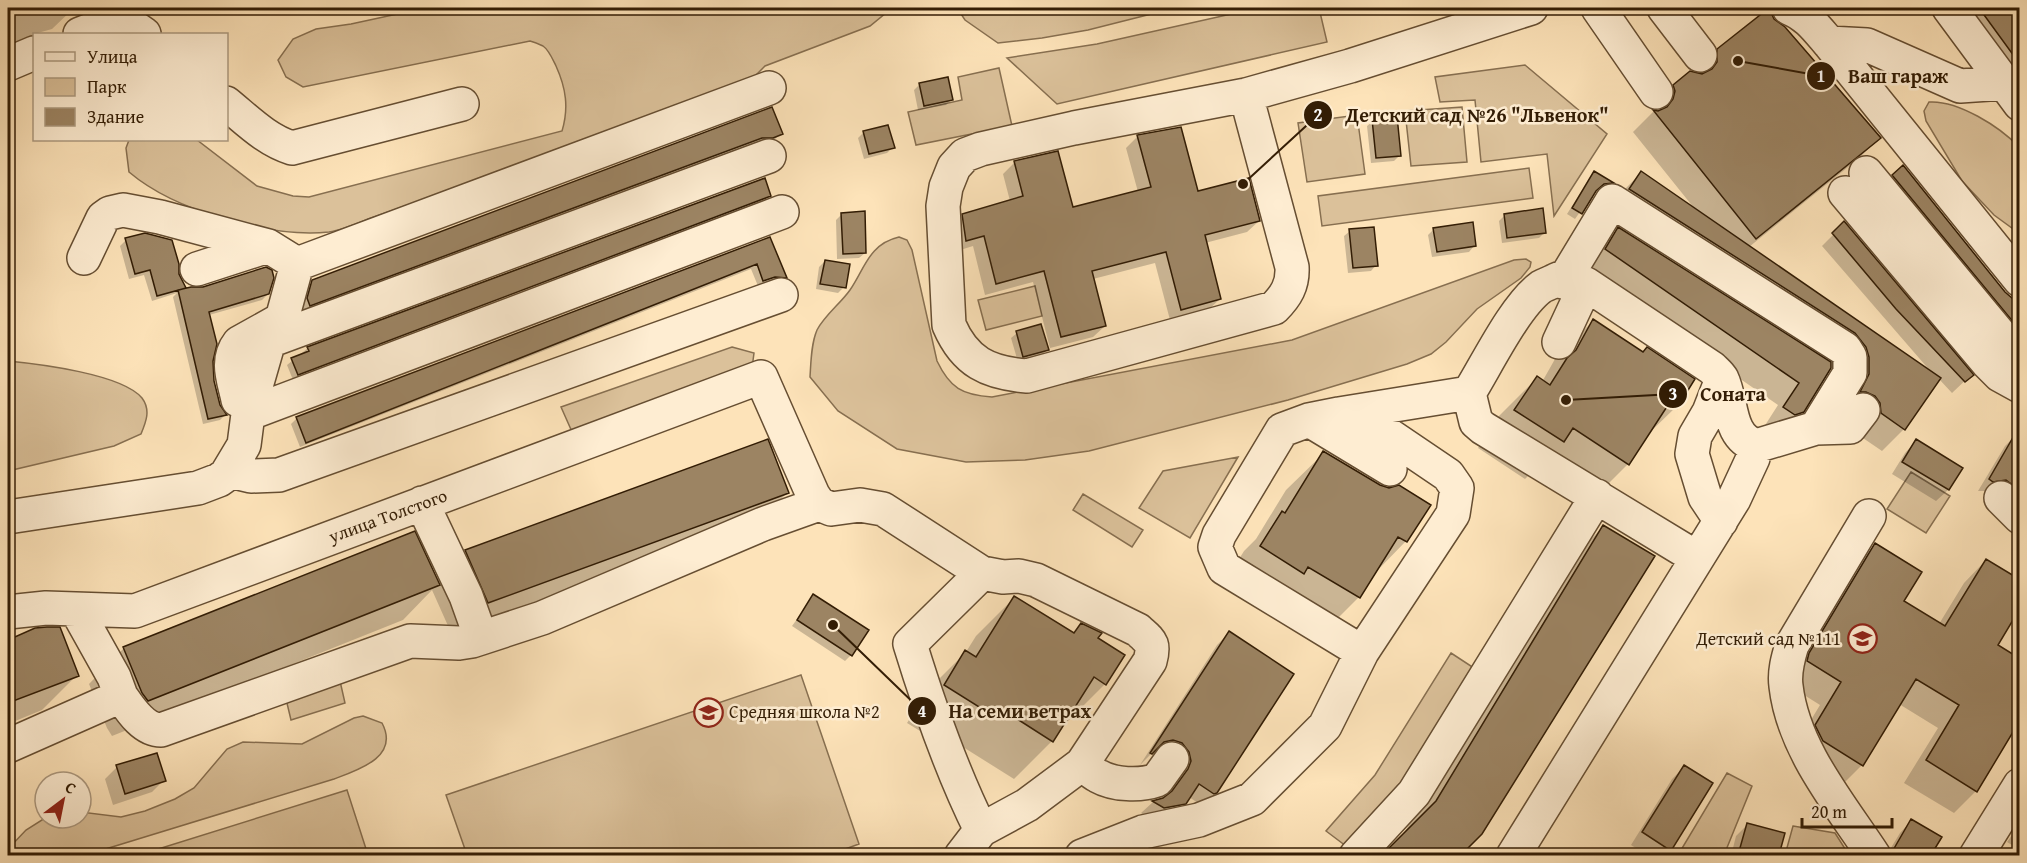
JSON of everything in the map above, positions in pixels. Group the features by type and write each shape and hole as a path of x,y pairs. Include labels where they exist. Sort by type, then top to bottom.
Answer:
{"street":[{"path":"1246,95 1292,267 1293,279 1284,297 1274,308 1027,376 1009,375 991,370 977,363 966,353 956,341 949,325 943,206 946,187 954,167 964,155 1074,128 1246,95 1360,63 1531,8"},
{"path":"1598,8 1656,92"},
{"path":"1664,8 1700,55"},
{"path":"1790,8 1812,23 1829,43 2019,280"},
{"path":"1949,8 2012,93"},
{"path":"84,33 129,20"},
{"path":"1829,43 1867,45 1960,86 2012,93"},
{"path":"8,64 33,53"},
{"path":"297,264 770,88"},
{"path":"228,105 278,144 292,148 462,104"},
{"path":"276,330 769,156"},
{"path":"2019,359 1855,183 1987,362 2000,375 2019,386"},
{"path":"1559,342 1574,283 1617,199 1845,349 1851,357 1850,373 1816,428"},
{"path":"84,258 103,218 110,213 123,210 160,217 268,246 297,264"},
{"path":"243,407 782,212"},
{"path":"197,269 268,246"},
{"path":"8,517 198,488 219,480 230,471 244,445 243,407 276,330 297,264"},
{"path":"1696,558 1476,422 1469,393 1508,326 1542,287 1558,279 1574,283 1693,354 1712,368 1722,379 1733,423 1743,438 1756,446 1816,428 1850,427 1863,410"},
{"path":"230,471 250,476 279,475 782,295"},
{"name":"улица Толстого","path":"8,612 46,608 135,611 761,377 819,504"},
{"path":"1720,521 1705,497 1692,454 1695,436 1710,412 1722,379"},
{"path":"1362,652 1224,568 1215,547 1219,535 1282,430 1309,420 1469,393"},
{"path":"1082,855 1143,832 1158,819 1217,814 1252,800 1325,726 1362,652 1453,514 1457,488 1448,475 1355,412"},
{"path":"1309,420 1389,469"},
{"path":"1513,855 1720,521 1743,481 1756,446"},
{"path":"1356,855 1414,793 1596,496"},
{"path":"422,503 466,596 481,638"},
{"path":"76,609 131,711 141,721 161,730 410,641 459,643 542,618 763,524 819,504 831,509 860,505 883,509 982,573 1036,580 1138,630 1151,641 1154,649 1150,661 1082,764 1027,805 981,830 961,855"},
{"path":"1869,516 1792,645 1786,663 1785,684 1794,723 1807,750 1874,855"},
{"path":"981,830 933,712 910,644 982,573"},
{"path":"8,746 121,696"},
{"path":"1082,764 1099,777 1119,782 1140,783 1157,780 1172,759"},
{"path":"1976,855 2019,785"}],"green space":[{"path":"425,8 892,8 870,26 765,66 755,76 523,164 334,231 305,233 279,231 224,219 171,199 129,172 126,148 129,141 198,141 257,186 293,196 309,197 562,131 566,106 559,74 547,50 530,41 303,87 286,77 278,60 293,39 316,29"},
{"path":"957,8 1175,8 1088,30 998,43 965,20"},
{"path":"1258,8 1319,8 1327,42 1057,104 1007,58 1097,44"},
{"path":"1525,65 1607,134 1554,216 1547,154 1481,162 1475,100 1440,102 1435,77"},
{"path":"999,68 1012,126 916,145 908,112 962,100 958,77"},
{"path":"1929,102 1953,105 1978,116 2001,131 2019,147 2019,231 1994,215 1962,181 1926,121 1924,111"},
{"path":"1462,107 1467,162 1411,166 1405,111"},
{"path":"1357,115 1365,174 1307,182 1298,123"},
{"path":"1529,168 1533,198 1322,226 1318,196"},
{"path":"899,237 907,240 912,250 937,361 942,370 952,384 965,392 992,397 1292,340 1514,260 1526,259 1531,262 1530,267 1521,278 1477,309 1446,342 1431,354 1407,364 1288,400 1089,451 1025,460 966,462 897,449 838,411 810,377 814,341 820,325 850,290 874,251 889,240"},
{"path":"1035,286 1042,316 986,330 978,300"},
{"path":"732,347 754,353 752,368 573,434 561,407"},
{"path":"8,361 79,372 117,383 132,390 145,402 146,420 141,434 114,446 8,471"},
{"path":"1238,457 1190,538 1139,508 1163,471"},
{"path":"1911,472 1950,496 1926,533 1887,509"},
{"path":"1083,494 1143,530 1132,547 1073,510"},
{"path":"1451,653 1477,670 1403,785 1346,846 1326,831 1375,775"},
{"path":"801,675 859,844 826,856 467,855 446,795"},
{"path":"340,681 345,703 291,720 286,699"},
{"path":"363,716 382,723 386,735 385,745 374,760 334,779 86,855 8,855 8,849 33,826 33,830 93,830 93,814 121,817 145,811 175,799 194,788 227,749 243,742 302,744 354,718"},
{"path":"1727,773 1752,786 1724,855 1678,855"},
{"path":"347,790 368,855 139,855"},
{"path":"1793,826 1835,833 1849,855 1785,855"}],"building":[{"path":"1769,8 1774,19 1785,27 1881,138 1756,239 1653,110 1658,111 1667,107 1673,99 1675,91 1673,85 1690,71 1702,74 1712,69 1717,62 1717,49"},
{"path":"1979,8 2019,8 2019,63"},
{"path":"948,77 953,100 924,106 919,83"},
{"path":"772,107 783,134 773,138 762,138 310,306 307,298 312,280"},
{"path":"1397,116 1401,156 1376,158 1372,119"},
{"path":"888,125 895,148 869,154 863,131"},
{"path":"1181,127 1198,191 1249,178 1260,221 1205,235 1221,299 1181,310 1166,252 1092,271 1106,326 1061,337 1044,271 996,284 984,236 966,241 962,214 1023,196 1014,161 1058,151 1073,207 1151,187 1137,135"},
{"path":"1903,165 2005,292 2019,304 2019,329 1892,175"},
{"path":"1594,171 1614,183 1604,184 1596,191 1582,214 1572,208"},
{"path":"1641,171 1941,378 1905,430 1881,413 1880,403 1875,396 1860,392 1869,374 1869,357 1866,347 1855,333 1629,189"},
{"path":"765,178 771,196 298,375 291,358 309,351 307,347"},
{"path":"1543,208 1546,233 1507,238 1504,214"},
{"path":"865,211 866,253 843,254 841,213"},
{"path":"1844,221 1974,375 1965,382 1896,309 1832,233"},
{"path":"1473,222 1476,246 1437,252 1433,228"},
{"path":"1374,227 1378,266 1353,268 1349,229"},
{"path":"1618,227 1831,362 1831,368 1804,412 1795,415 1783,407 1799,383 1605,249"},
{"path":"145,233 172,240 179,264 179,274 186,288 157,296 150,270 135,274 125,238"},
{"path":"770,237 787,278 775,277 763,281 757,264 306,443 296,417"},
{"path":"825,260 850,264 846,288 820,284"},
{"path":"266,267 272,270 274,278 269,294 209,312 217,344 213,361 214,381 220,405 227,415 208,419 178,290 203,287"},
{"path":"1593,319 1643,352 1647,347 1695,379 1677,408 1670,402 1629,465 1573,428 1564,442 1514,410 1537,376 1550,385 1567,358 1576,350"},
{"path":"1041,324 1049,350 1023,357 1016,331"},
{"path":"2019,427 2019,490 2006,480 1993,482 1989,479"},
{"path":"768,439 789,493 488,603 465,550"},
{"path":"1916,439 1963,468 1949,490 1902,462"},
{"path":"1323,451 1380,485 1389,488 1399,485 1431,505 1407,542 1398,537 1360,598 1308,567 1304,574 1260,546 1282,511 1285,513"},
{"path":"1603,525 1655,556 1482,834 1461,855 1382,855 1436,801"},
{"path":"415,531 440,585 148,701 142,693 123,647"},
{"path":"1875,543 1922,572 1904,601 1945,626 1986,559 2019,579 2019,610 1998,645 2019,658 2019,722 1977,792 1926,760 1959,705 1916,679 1863,766 1823,741 1815,725 1841,682 1807,661 1809,653"},
{"path":"813,594 869,630 852,656 797,620"},
{"path":"1014,596 1074,633 1081,623 1102,633 1098,638 1125,655 1106,685 1094,677 1053,742 1000,708 995,717 944,685 965,650 976,657"},
{"path":"60,627 79,676 8,703 8,640 35,628"},
{"path":"1229,631 1294,674 1217,793 1214,794 1199,784 1186,804 1164,808 1152,801 1163,798 1172,791 1188,769 1191,761 1189,752 1182,743 1173,740 1164,742 1152,754 1150,753"},
{"path":"157,753 166,781 125,794 116,765"},
{"path":"1684,765 1713,783 1671,851 1642,832"},
{"path":"1911,819 1942,837 1931,855 1893,855 1892,852"},
{"path":"1747,823 1785,833 1779,855 1738,855"}],"place":[{"name":"Ваш гараж","path":"1738,61"},
{"name":"Детский сад №26 \"Львенок\"","path":"1243,184"},
{"name":"Соната","path":"1566,400"},
{"name":"На семи ветрах","path":"833,625"},
{"name":"Детский сад №111","path":"1862,639"},
{"name":"Средняя школа №2","path":"708,712"}]}
